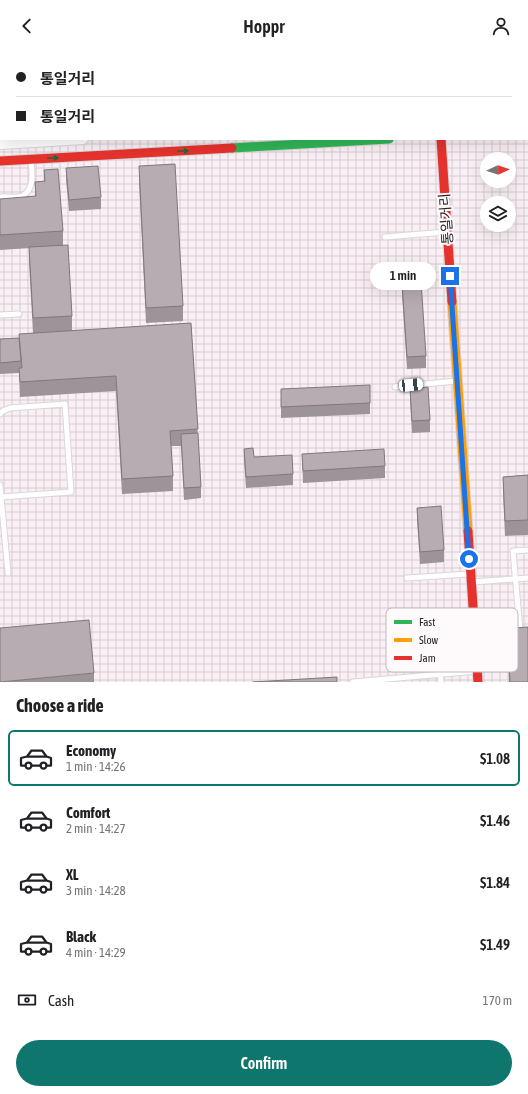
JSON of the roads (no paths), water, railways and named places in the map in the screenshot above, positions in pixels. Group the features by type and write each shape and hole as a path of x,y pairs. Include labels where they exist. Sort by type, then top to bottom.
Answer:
{"street":[{"path":"0,144 66,140"},
{"path":"0,161 372,140"},
{"name":"통일거리","path":"441,140 472,608"},
{"name":"통일거리","path":"477,672 478,682"}],"lane":[{"path":"0,197 23,196 30,189 32,178 31,160"},
{"path":"385,237 447,232"},
{"path":"0,315 19,314"},
{"path":"395,387 457,381"},
{"path":"0,414 10,408 65,404 70,492 1,497"},
{"path":"0,485 8,573"},
{"path":"528,550 513,551 520,630 528,630"},
{"path":"407,578 528,578"},
{"path":"353,682 465,672"},
{"path":"440,674 441,682"}]}
